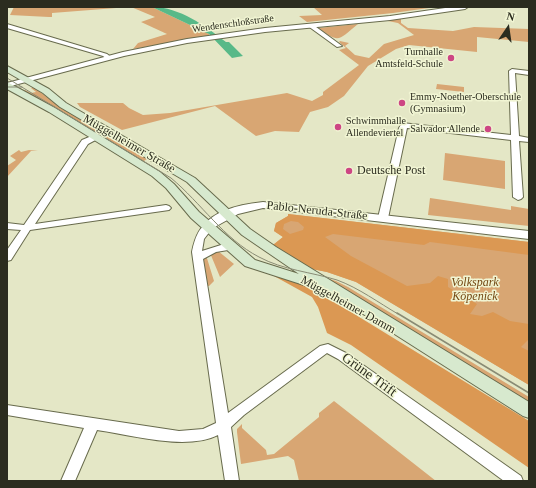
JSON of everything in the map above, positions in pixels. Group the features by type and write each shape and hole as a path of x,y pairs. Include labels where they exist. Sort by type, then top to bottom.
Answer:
{"main road":[{"name":"Müggelheimer Straße","path":"7,69 46,91 63,105 191,180 243,229"},
{"name":"Müggelheimer Straße","path":"7,85 97,137 161,177 195,215 227,243"},
{"name":"Müggelheimer Damm","path":"243,229 271,250 529,411"},
{"name":"Müggelheimer Damm","path":"227,243 250,263 309,281 389,331 413,339"}],"street":[{"name":"Wendenschloßstraße","path":"7,85 109,58 203,39 310,25 394,17 465,7"},
{"path":"310,25 339,46"},
{"path":"7,26 105,55 109,58"},
{"path":"518,197 512,71 529,73"},
{"name":"Pablo-Neruda-Straße","path":"383,218 403,128 405,125 529,140"},
{"path":"7,258 85,142 97,137"},
{"name":"Pablo-Neruda-Straße","path":"208,226 227,214 244,208 263,205 529,235"},
{"path":"7,226 27,228 166,208"},
{"path":"208,226 199,239 198,258 232,481"},
{"path":"198,258 205,252 227,243"},
{"name":"Grüne Trift","path":"223,426 239,411 324,349 328,348 337,352 516,481"},
{"path":"7,410 190,437 205,435 223,426"},
{"path":"68,481 93,423"}],"green space":[{"path":"14,7 129,7 52,13 52,17 49,17 10,15"},
{"path":"131,7 152,7 209,34 209,36 133,49 138,43 167,34 141,22 155,17"},
{"path":"313,7 436,7 307,22 299,16 322,15"},
{"path":"401,19 401,23 408,28 453,31 474,27 529,29 529,42 477,37 477,52 409,45 396,49 368,66 344,96 328,107 310,112 299,132 275,131 256,136 215,106 122,130 80,107 77,103 123,103 129,108 143,115 170,113 287,93 312,101 323,95 323,92 359,65 339,50 346,48 339,42 340,41 349,43 345,46 355,55 369,58 384,44 414,35 398,23 383,20"},
{"path":"358,24 339,38 335,38 318,28"},
{"path":"437,84 464,87 464,92 436,89"},
{"path":"34,87 53,102 149,158 142,162 22,92 25,90 31,93 36,92 31,88"},
{"path":"19,150 21,152 29,150 38,151 31,151 7,177 7,166 16,160 10,156"},
{"path":"445,153 505,161 505,189 443,180"},
{"path":"430,198 511,210 511,206 529,209 529,226 428,215"},
{"name":"Volkspark Köpenick","path":"288,214 529,242 529,385 356,282 327,272 307,268 273,245 283,237 274,231 276,223 288,216"},
{"path":"218,251 234,264 220,277 210,253"},
{"path":"206,255 214,281 209,286 207,286 203,259"},
{"path":"320,276 348,287 529,397 529,405"},
{"path":"334,401 436,481 299,481 294,460 288,456 241,464 237,429 242,424 242,428 266,450 267,455 274,454 319,417 319,413"}],"shaded area":[{"path":"152,7 172,10 192,18 226,42 229,42 243,56 232,58 209,34"},
{"path":"288,214 529,242 529,255 430,242 424,245 333,234 325,237 351,256 407,286 430,283 438,276 448,279 448,287 477,304 470,314 482,316 493,312 510,321 529,324 529,339 521,347 529,351 529,385 356,282 327,272 307,268 273,245 283,237 274,231 276,223 288,216","holes":["291,221 298,222 304,227 303,230 290,234 283,229 284,224"]},
{"path":"278,275 302,282 529,421 529,468 351,345 327,333 318,307 312,297 274,276"}],"tram line":[{"path":"7,78 22,87"},
{"path":"7,87 22,87"},
{"path":"22,87 171,178 235,241 259,257 278,265 345,283 398,314"},
{"path":"397,313 529,393"}],"place":[{"name":"Turnhalle Amtsfeld-Schule","path":"451,58"},
{"name":"Emmy-Noether-Oberschule (Gymnasium)","path":"402,103"},
{"name":"Schwimmhalle Allendeviertel","path":"338,127"},
{"name":"Salvador Allende","path":"488,129"},
{"name":"Deutsche Post","path":"349,171"}]}
